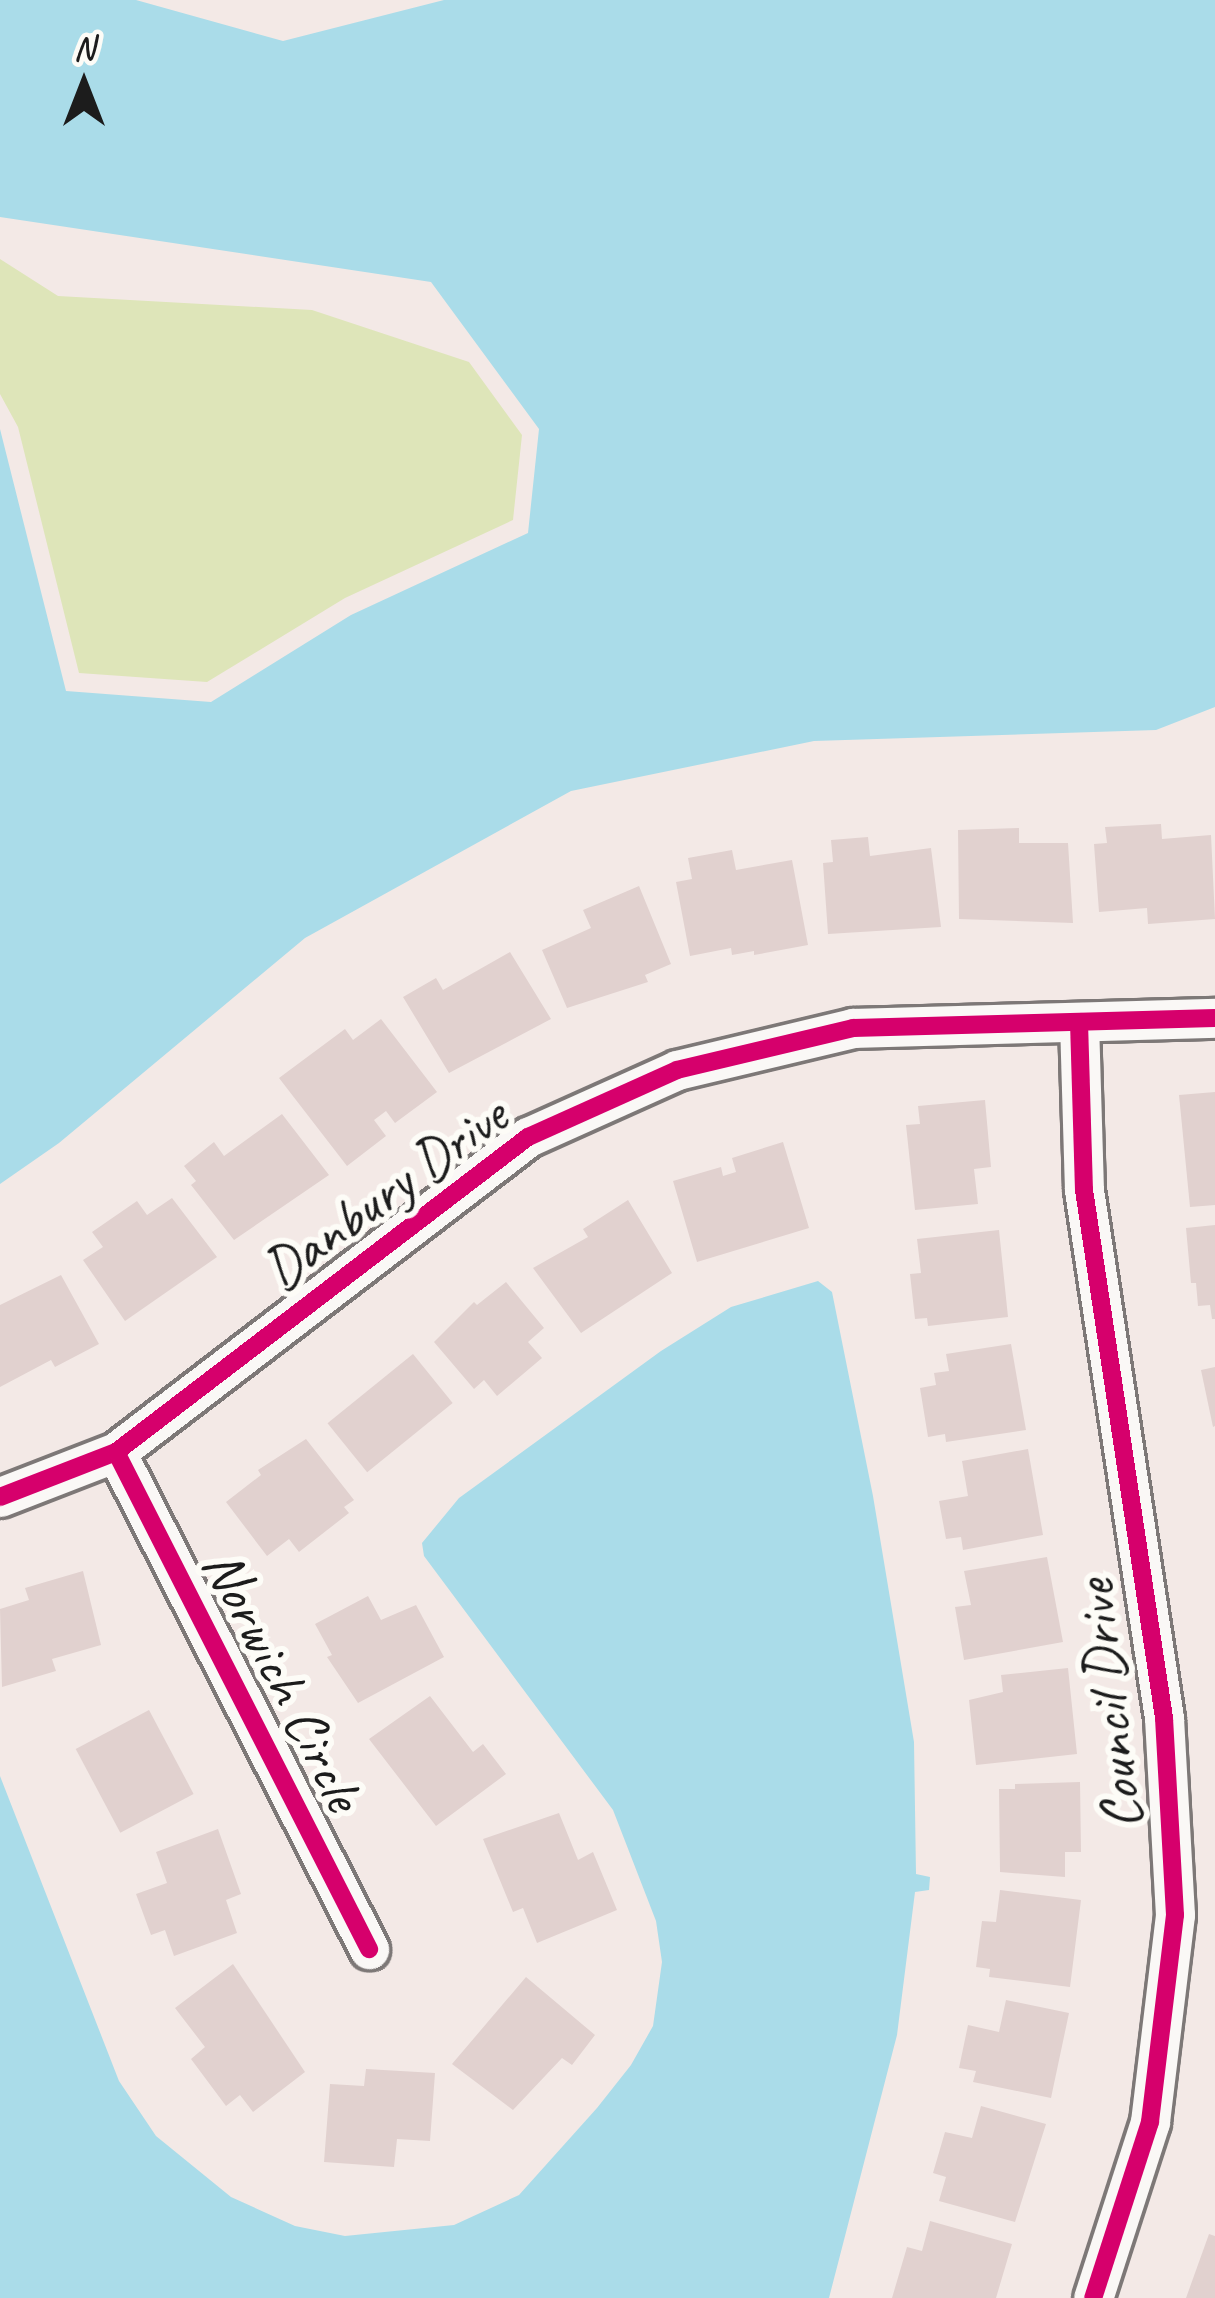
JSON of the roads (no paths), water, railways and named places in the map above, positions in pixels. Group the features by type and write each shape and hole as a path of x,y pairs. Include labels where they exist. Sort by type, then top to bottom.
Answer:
{"street":[{"name":"Danbury Drive","path":"0,1497 116,1452 527,1137 677,1070 853,1028 1215,1018"},
{"name":"Council Drive","path":"1079,1022 1084,1190 1163,1718 1175,1915 1150,2122 1093,2298"},
{"name":"Norwich Circle","path":"116,1452 370,1949"}],"water":[{"path":"0,0 136,0 283,41 444,0 1215,0 1215,707 1156,730 814,741 571,791 305,938 59,1143 0,1184 0,429 66,691 211,702 351,615 528,533 539,429 431,282 0,217"},
{"path":"818,1281 832,1292 873,1496 914,1742 916,1874 930,1877 929,1890 915,1892 897,2035 829,2298 0,2298 0,1776 119,2081 156,2136 231,2197 295,2226 345,2236 454,2225 519,2195 597,2108 631,2065 653,2026 662,1962 656,1921 613,1810 424,1556 422,1543 459,1498 661,1351 731,1307"}]}
